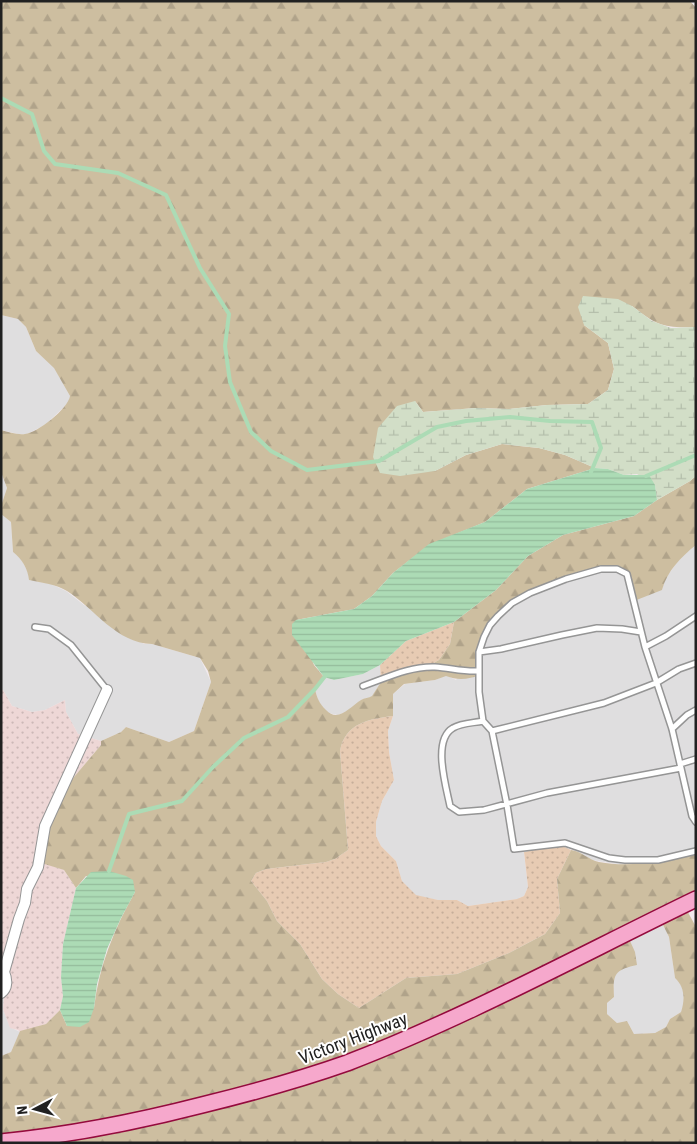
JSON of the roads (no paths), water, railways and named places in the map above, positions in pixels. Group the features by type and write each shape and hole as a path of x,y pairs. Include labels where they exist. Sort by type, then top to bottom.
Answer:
{"main road":[{"name":"Victory Highway","path":"1,1142 89,1129 173,1113 250,1094 346,1063 469,1010 696,899"}],"street":[{"path":"1,993 4,991 6,984 3,972 25,903 27,889 38,867 45,826 107,690"}],"lane":[{"path":"696,822 692,816 672,729 645,647 627,574 617,569 601,569 566,579 530,593 512,604 490,624 479,652 479,692 483,721 492,731 514,850 565,843 608,858 624,860 658,860 696,851"},
{"path":"645,647 666,636 696,616"},
{"path":"35,626 49,629 71,645 107,690"},
{"path":"479,652 501,650 597,628 641,632"},
{"path":"492,731 604,703 656,683 679,669 696,663"},
{"path":"363,686 404,671 421,668 433,667 467,672 478,671"},
{"path":"672,729 687,715 696,710"},
{"path":"483,721 460,725 452,728 444,735 441,751 450,806 459,812 484,810 507,805 548,794 680,766 696,759"}],"waterway":[{"path":"1,98 32,114 44,151 55,164 118,173 166,195 200,268 229,314 225,346 230,382 251,432 271,451 307,470 379,461 437,427 466,421 510,417 550,421 592,422 601,448 591,472"},
{"path":"646,476 696,455"},
{"path":"109,871 129,814 182,801 213,767 244,738 288,717 326,675"}]}
